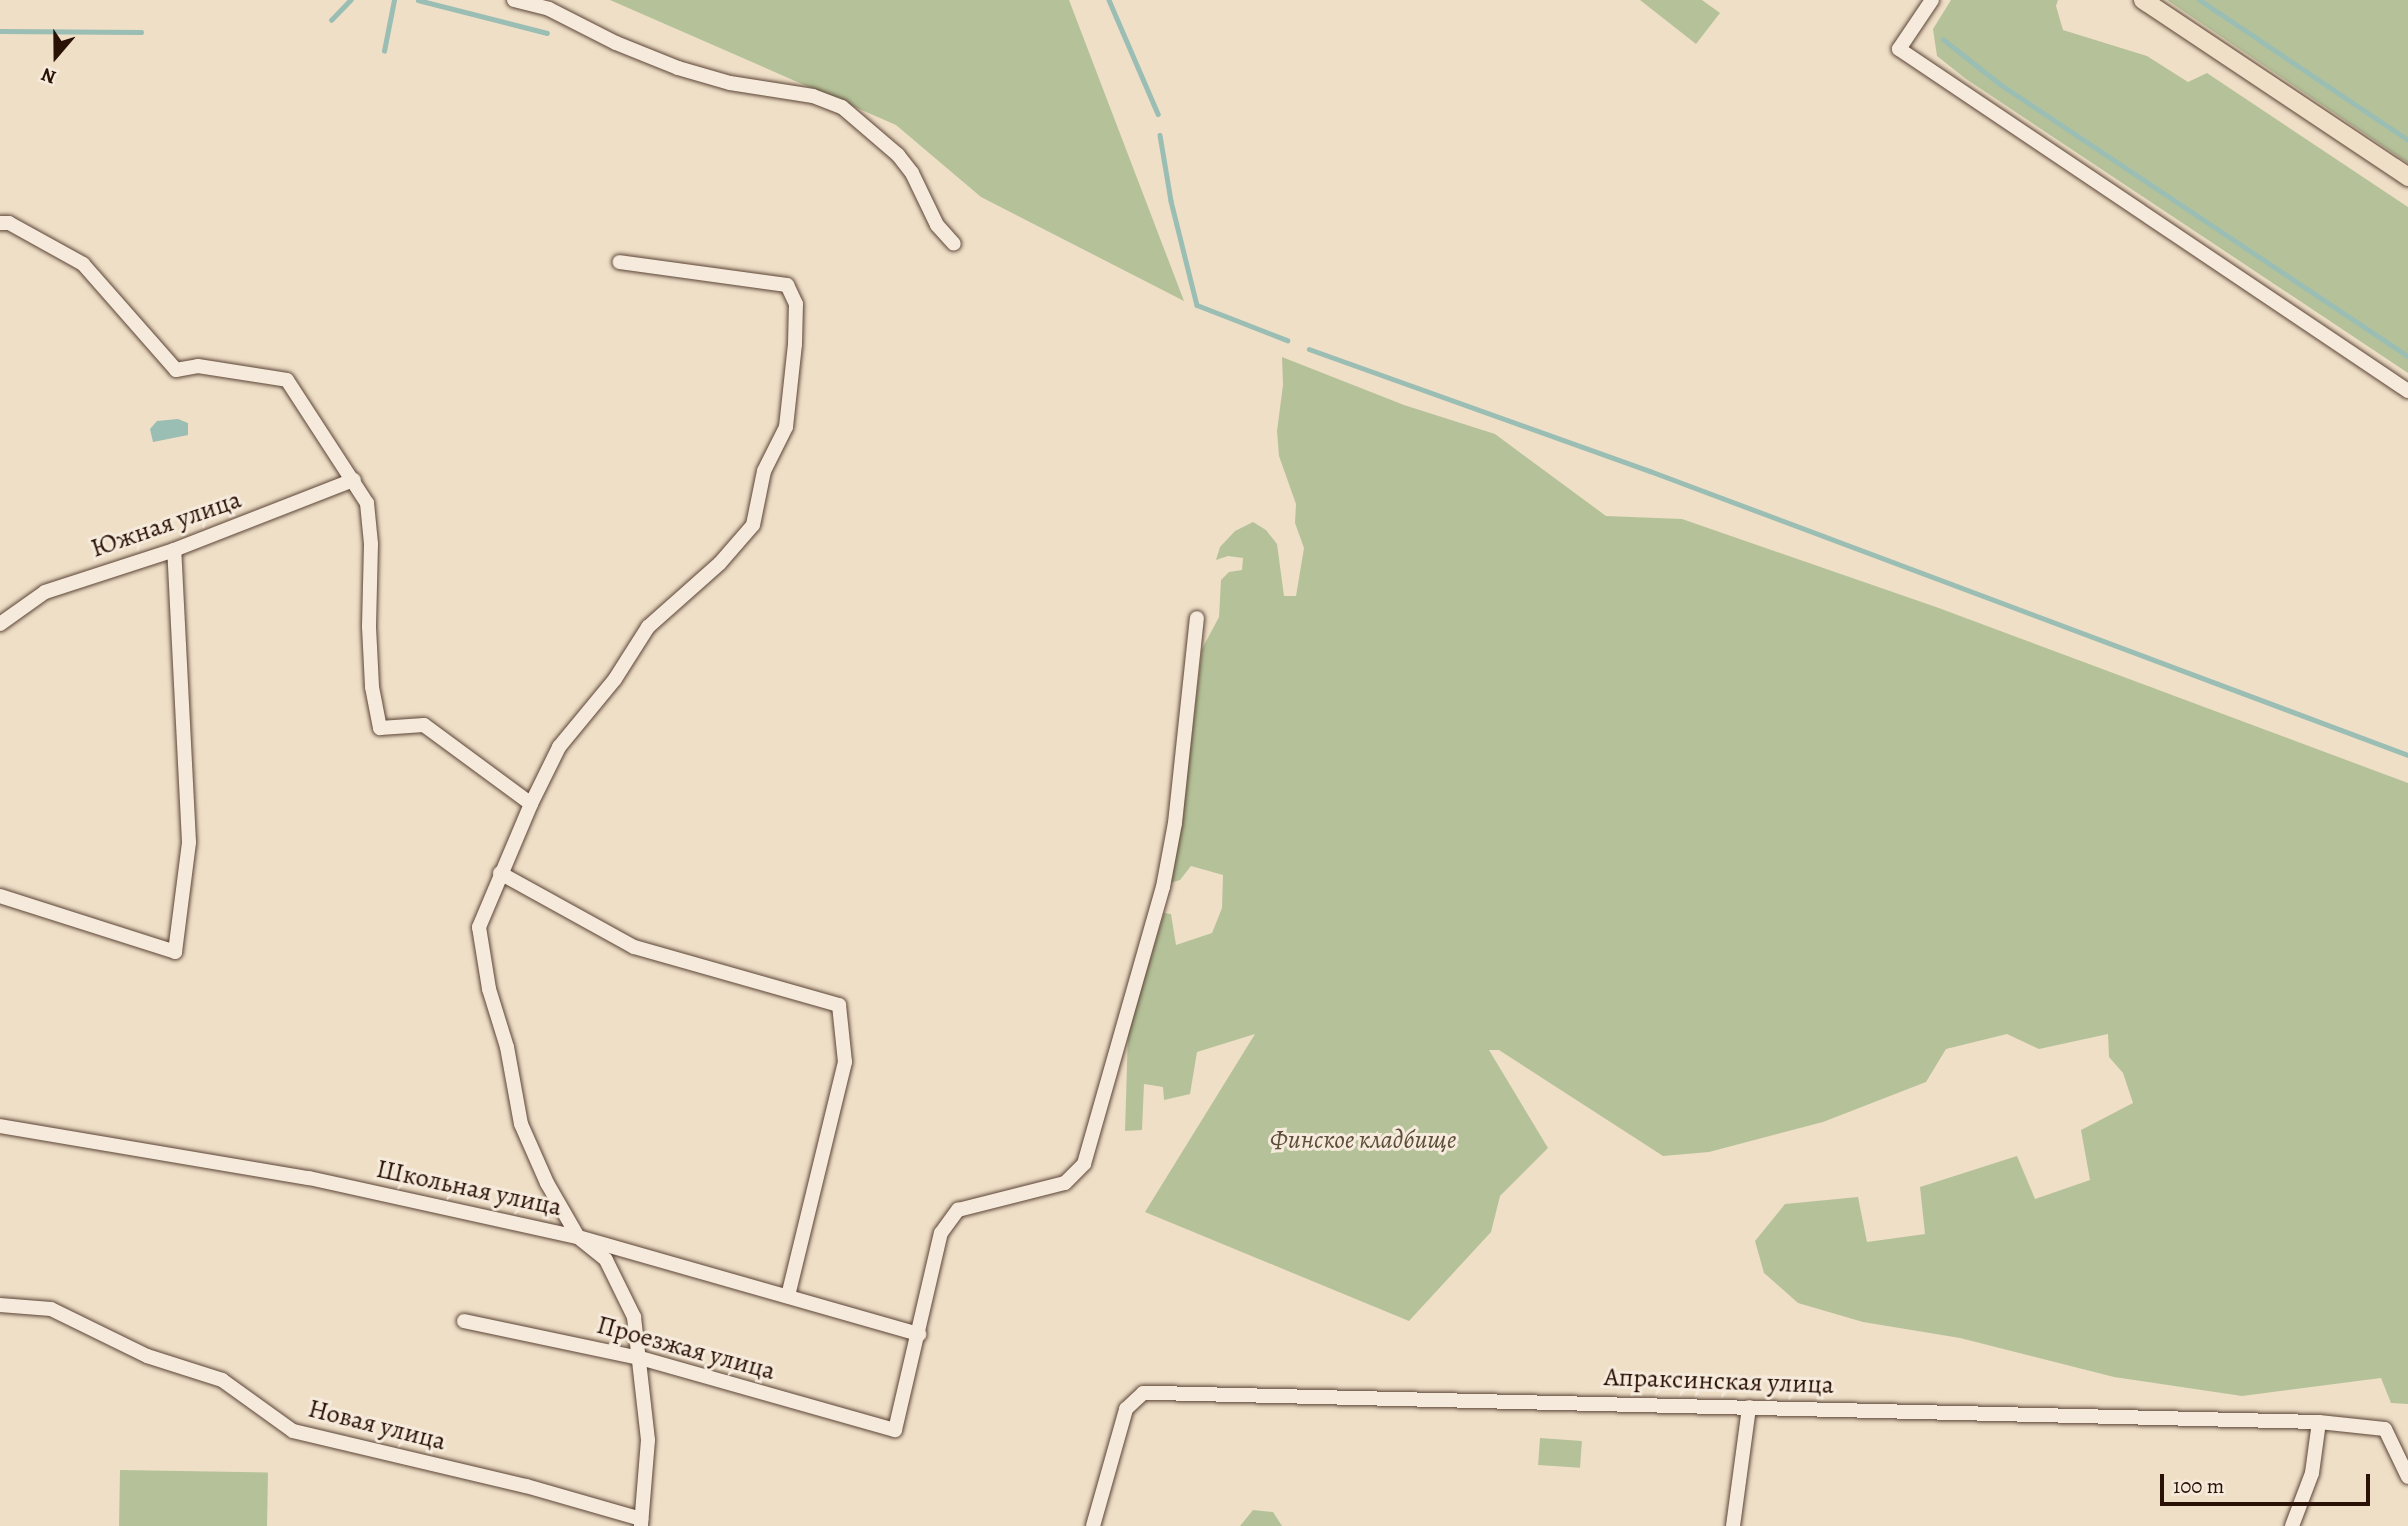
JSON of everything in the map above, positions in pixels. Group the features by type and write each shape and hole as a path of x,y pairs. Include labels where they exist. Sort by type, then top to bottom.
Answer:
{"main road":[{"path":"2143,0 2408,177"}],"street":[{"path":"514,0 548,9 616,43 678,68 730,83 813,96 842,107 898,155 912,173 937,225 954,244"},
{"path":"1932,0 1899,50 2408,391"},
{"path":"0,223 9,223 83,264 176,370 198,366 287,380 367,503 370,544 369,627 373,687 380,727 424,725 531,804"},
{"path":"620,262 787,285 796,304 795,344 786,427 764,471 752,525 720,563 648,627 615,679 559,747 531,804 478,927 489,989 507,1047 521,1124 547,1183 578,1237 606,1260 634,1317 648,1440 641,1522"},
{"name":"Южная улица","path":"0,624 45,592 174,550 354,480"},
{"path":"0,896 175,952 190,842 174,550"},
{"path":"919,1334 941,1233 958,1210 1065,1183 1084,1164 1163,887 1175,823 1197,618"},
{"path":"500,873 634,947 839,1005 845,1062 788,1296"},
{"name":"Школьная улица","path":"0,1126 309,1178 578,1237 919,1334"},
{"name":"Новая улица","path":"0,1305 51,1309 148,1356 222,1380 293,1431 526,1486 641,1522"},
{"name":"Проезжая улица","path":"464,1321 640,1358 895,1430 919,1334"},
{"name":"Апраксинская улица","path":"1093,1526 1126,1409 1143,1393 2319,1422 2385,1429 2408,1477"},
{"path":"1734,1526 1749,1407"},
{"path":"2292,1526 2312,1473 2319,1422"}],"green space":[{"path":"610,0 1069,0 1184,301 981,197 896,125"},
{"path":"1640,0 1702,0 1720,13 1696,44"},
{"path":"1951,0 2058,0 2056,6 2063,30 2147,56 2188,82 2207,73 2408,207 2408,373 1966,79 1937,56 1933,29"},
{"path":"2167,0 2408,0 2408,163"},
{"name":"Финское кладбище","path":"1282,357 1404,405 1495,434 1606,516 1682,519 1936,607 2408,783 2408,1404 2391,1403 2381,1378 2242,1396 2114,1377 1960,1338 1863,1322 1798,1303 1764,1273 1755,1241 1785,1204 1858,1197 1867,1242 1925,1234 1920,1187 2017,1156 2035,1199 2090,1180 2081,1130 2133,1103 2123,1073 2109,1057 2108,1034 2039,1049 2007,1034 1946,1049 1926,1082 1823,1122 1709,1152 1663,1156 1499,1050 1489,1050 1548,1148 1500,1196 1491,1232 1409,1321 1145,1212 1255,1034 1197,1052 1190,1094 1164,1100 1163,1087 1144,1084 1142,1130 1125,1131 1128,1032 1164,913 1171,914 1176,945 1212,933 1222,908 1223,875 1191,866 1180,880 1170,883 1182,819 1202,649 1219,617 1221,580 1229,572 1242,570 1243,558 1228,556 1216,560 1220,547 1235,531 1253,522 1266,530 1277,544 1284,596 1296,596 1304,548 1295,523 1296,504 1279,456 1277,431 1283,385"},
{"path":"1540,1438 1582,1441 1580,1468 1538,1465"},
{"path":"120,1470 268,1473 267,1526 119,1526"},
{"path":"1253,1510 1273,1512 1282,1526 1240,1526"}],"water":[{"path":"178,419 188,423 188,435 153,442 150,429 157,421"}],"waterway":[{"path":"331,20 350,0"},
{"path":"384,51 394,0"},
{"path":"418,0 547,33"},
{"path":"1109,0 1158,114"},
{"path":"2200,0 2408,140"},
{"path":"0,31 141,32"},
{"path":"1943,39 2000,84 2408,356"},
{"path":"1160,135 1171,201 1197,305 1287,340"},
{"path":"1309,349 1650,471 2408,755"}]}
